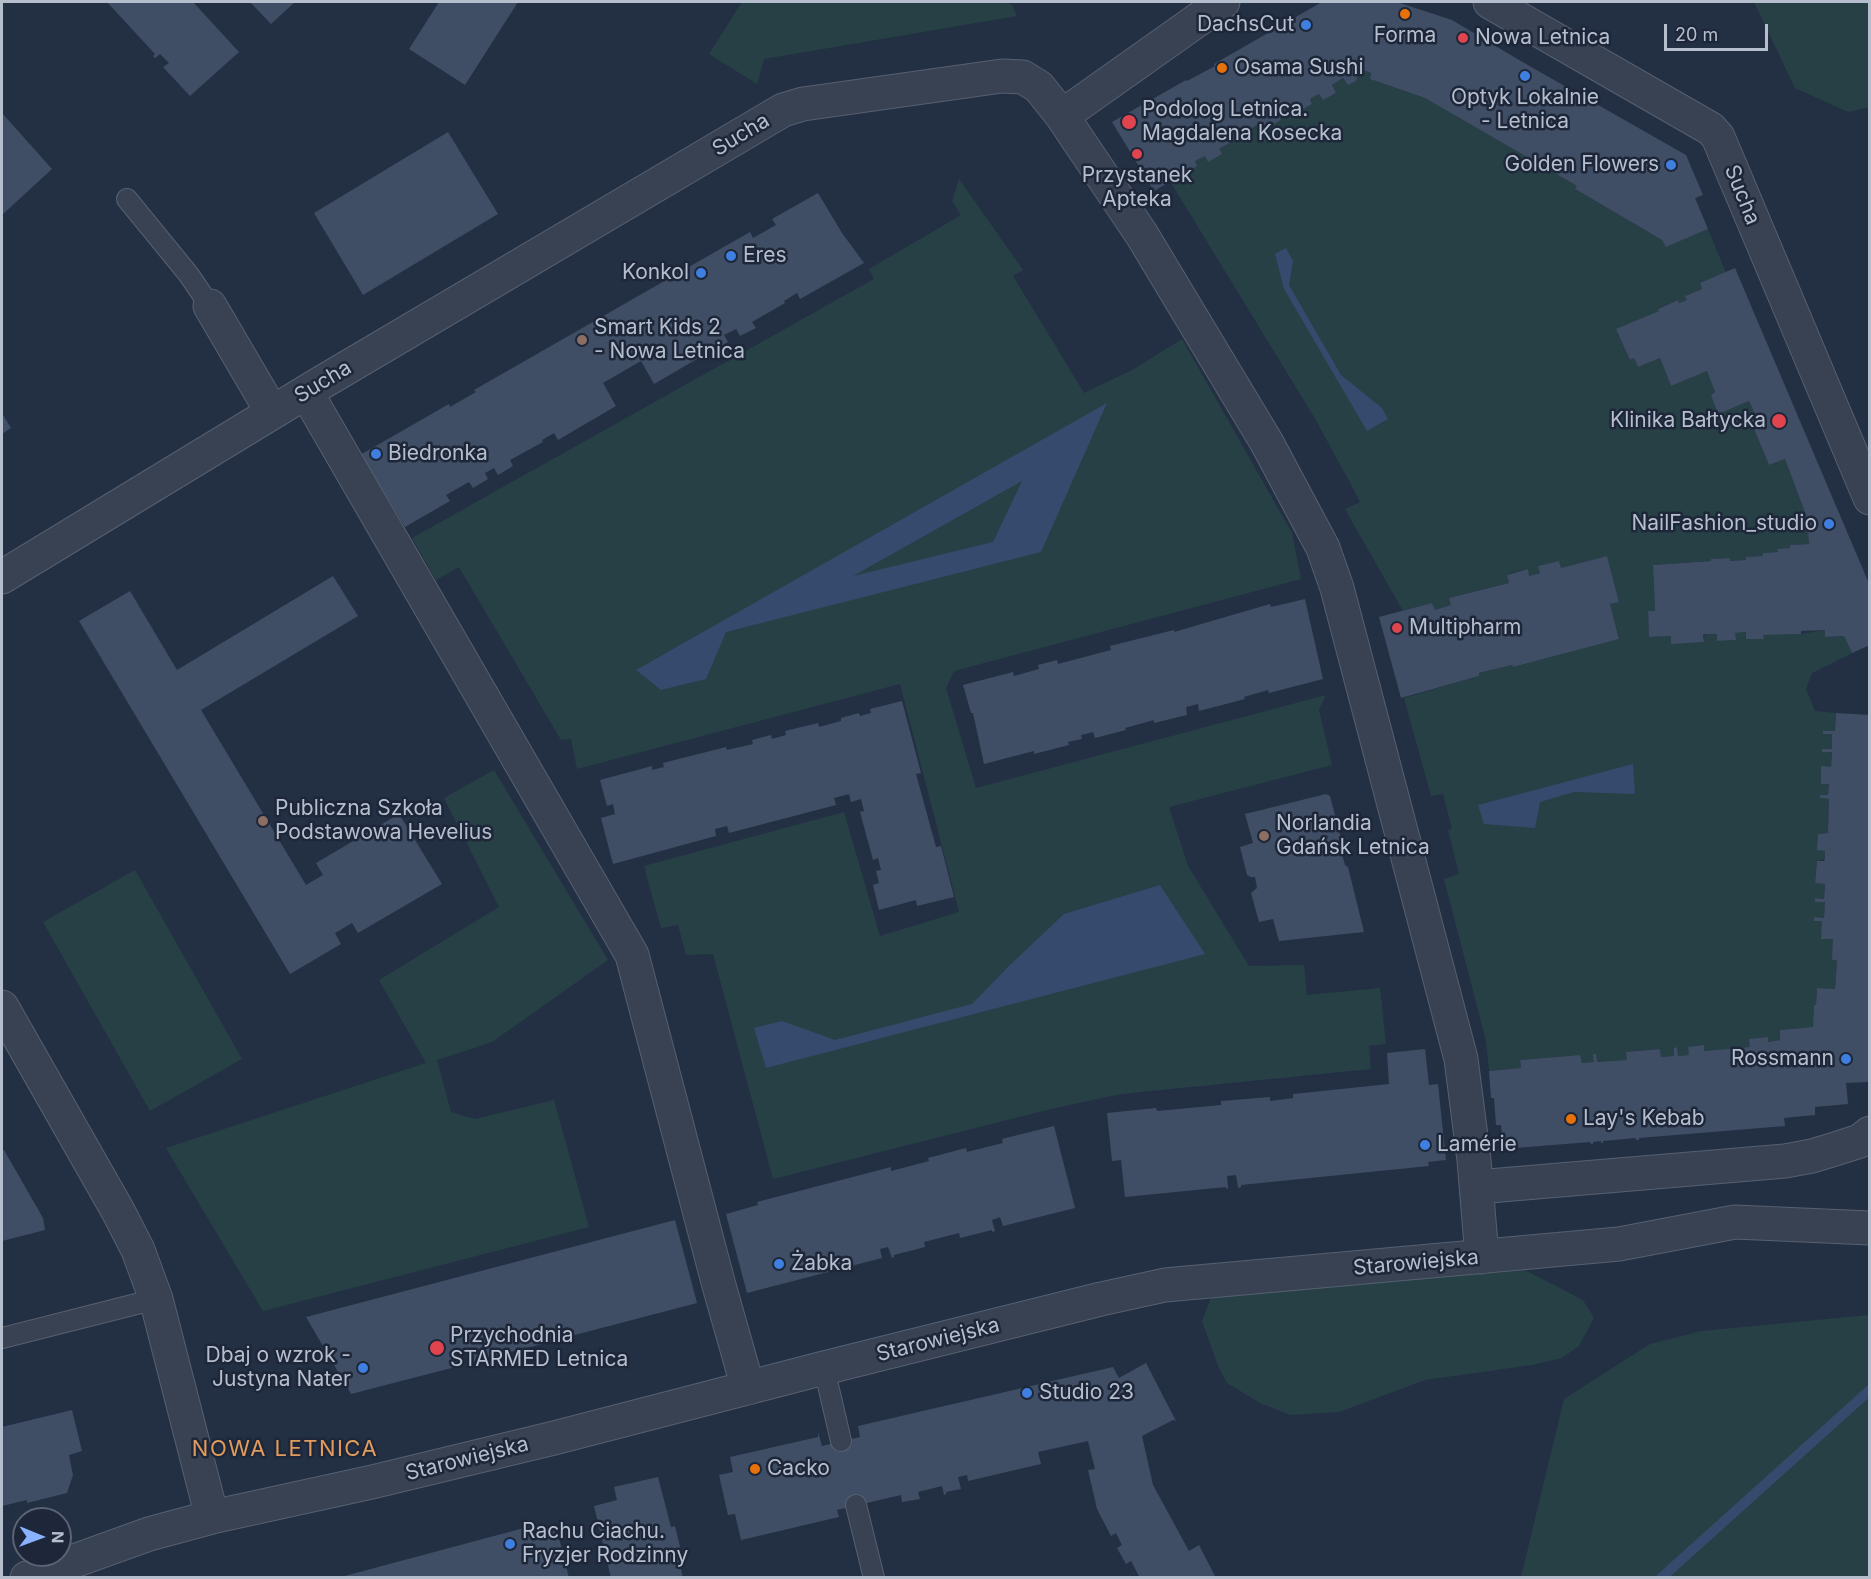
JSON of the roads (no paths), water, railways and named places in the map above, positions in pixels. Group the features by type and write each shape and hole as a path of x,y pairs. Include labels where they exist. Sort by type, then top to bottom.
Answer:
{"street":[{"path":"1062,116 1223,2"},
{"name":"Sucha","path":"1490,2 1711,129 1718,137 1869,498"},
{"name":"Sucha","path":"2,577 272,412 783,111 802,104 1002,76 1023,77 1039,87 1062,116 1142,236 1267,443 1323,548 1337,588 1461,1059 1477,1187 1482,1257"},
{"name":"Sucha","path":"210,306 272,412"},
{"path":"306,392 633,955 748,1388"},
{"path":"2,1007 138,1250 156,1299 212,1517"},
{"path":"1477,1187 1785,1161 1812,1156 1860,1141 1869,1133"},
{"name":"Starowiejska","path":"27,1578 149,1534 212,1517 463,1460 824,1368 1165,1285 1619,1244 1735,1222 1869,1228"}],"lane":[{"name":"Sucha","path":"127,199 189,275 210,306"},
{"path":"2,1338 156,1299"},
{"path":"824,1368 841,1441"},
{"path":"856,1505 874,1578"}],"water":[{"path":"1286,248 1293,261 1289,285 1341,375 1382,408 1388,419 1367,431 1284,289 1275,254"},
{"path":"1107,403 1041,552 726,632 706,679 661,690 636,670","holes":["1022,481 993,542 853,576"]},
{"path":"1633,764 1635,794 1574,792 1540,802 1535,828 1484,824 1478,805"},
{"path":"1160,885 1205,954 766,1068 754,1028 782,1021 835,1040 972,1004 1064,914"}],"waterway":[{"path":"1661,1578 1870,1390"}],"place":[{"name":"Forma","path":"1405,14"},
{"name":"DachsCut","path":"1306,25"},
{"name":"Nowa Letnica","path":"1463,38"},
{"name":"Osama Sushi","path":"1222,68"},
{"name":"Optyk Lokalnie - Letnica","path":"1525,76"},
{"name":"Podolog Letnica. Magdalena Kosecka","path":"1129,122"},
{"name":"Przystanek Apteka","path":"1137,154"},
{"name":"Golden Flowers","path":"1671,165"},
{"name":"Eres","path":"731,256"},
{"name":"Konkol","path":"701,273"},
{"name":"Smart Kids 2 - Nowa Letnica","path":"582,340"},
{"name":"Klinika Bałtycka","path":"1779,421"},
{"name":"Biedronka","path":"376,454"},
{"name":"NailFashion_studio","path":"1829,524"},
{"name":"Multipharm","path":"1397,628"},
{"name":"Publiczna Szkoła Podstawowa Hevelius","path":"263,821"},
{"name":"Norlandia Gdańsk Letnica","path":"1264,836"},
{"name":"Rossmann","path":"1846,1059"},
{"name":"Lay's Kebab","path":"1571,1119"},
{"name":"Lamérie","path":"1425,1145"},
{"name":"Żabka","path":"779,1264"},
{"name":"Przychodnia STARMED Letnica","path":"437,1348"},
{"name":"Dbaj o wzrok - Justyna Nater","path":"363,1368"},
{"name":"Studio 23","path":"1027,1393"},
{"name":"Cacko","path":"755,1469"},
{"name":"Rachu Ciachu. Fryzjer Rodzinny","path":"510,1544"}],"district":[{"name":"NOWA LETNICA","path":"285,1449"}]}
